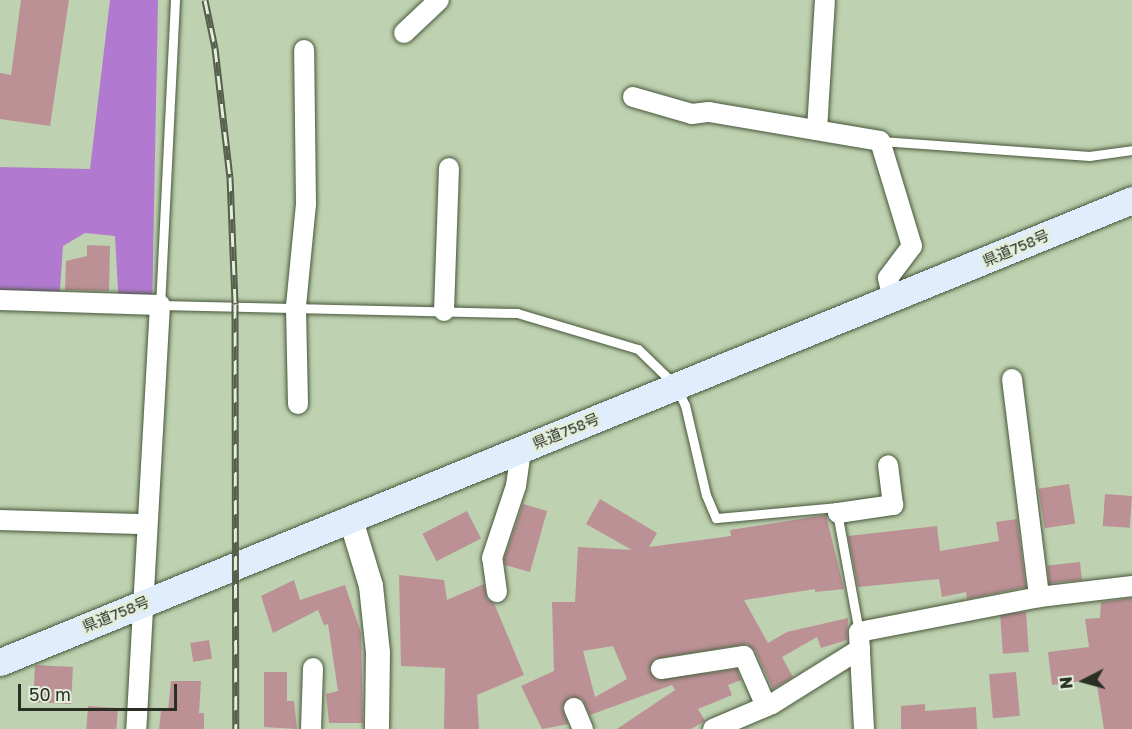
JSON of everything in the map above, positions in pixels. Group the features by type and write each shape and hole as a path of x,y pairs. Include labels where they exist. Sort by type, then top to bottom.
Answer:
{"main road":[{"name":"県道758号","path":"0,662 1132,200"}],"street":[{"path":"404,33 439,0"},
{"path":"817,130 825,0"},
{"path":"298,404 296,306 306,204 304,50"},
{"path":"633,98 692,114 709,112 880,141 912,246 888,278 893,299"},
{"path":"444,310 449,168"},
{"path":"0,300 160,305 136,729"},
{"path":"1012,379 1039,597"},
{"path":"497,592 492,558 516,486 521,450"},
{"path":"838,513 893,505 888,465"},
{"path":"0,520 147,524"},
{"path":"351,520 371,586 378,653 377,729"},
{"path":"713,729 766,706 860,640 1039,597 1132,586"},
{"path":"860,640 864,729"},
{"path":"661,669 744,656 766,706"},
{"path":"311,729 313,668"},
{"path":"574,708 583,729"}],"lane":[{"path":"175,0 160,305 296,306 517,313 638,349 676,386 685,405 706,495 716,518 836,507 860,640"},
{"path":"880,141 1089,156 1132,150"}],"shaded area":[{"path":"110,0 158,0 152,312 119,308 115,236 85,233 63,246 59,303 0,299 0,167 90,169"}],"building":[{"path":"21,0 69,0 50,126 0,119 0,73 11,75"},
{"path":"87,245 110,246 109,291 65,290 66,261 87,256"},
{"path":"1069,484 1075,524 1045,528 1038,489"},
{"path":"1105,494 1132,496 1130,528 1103,526"},
{"path":"600,499 657,533 649,547 731,536 730,530 826,515 844,589 815,592 815,589 744,600 768,643 787,632 848,618 847,640 821,648 817,637 782,657 793,677 773,689 755,651 747,644 654,659 649,670 657,680 737,669 741,680 728,685 732,695 698,709 705,721 691,729 617,729 675,690 672,685 590,715 582,699 570,697 562,707 568,724 542,729 521,686 554,671 552,602 575,602 578,547 632,550 586,524","holes":["613,646 627,679 595,697 583,651"]},
{"path":"523,504 547,511 530,572 505,565 504,559"},
{"path":"467,511 481,539 437,561 422,534"},
{"path":"1017,519 1026,587 967,599 966,592 942,597 939,579 858,587 848,536 937,526 940,551 999,541 996,522"},
{"path":"1080,562 1082,580 1049,583 1047,565"},
{"path":"399,575 444,580 447,600 484,584 487,599 494,603 524,675 477,695 479,729 444,729 445,668 401,666"},
{"path":"294,580 300,600 345,585 361,633 363,723 329,723 326,694 338,691 328,624 324,625 318,610 273,633 261,596"},
{"path":"1132,598 1132,729 1104,729 1096,679 1052,685 1048,652 1089,647 1085,619 1100,618 1101,602"},
{"path":"1026,612 1029,652 1003,654 1000,614"},
{"path":"209,640 212,659 193,662 190,643"},
{"path":"35,665 73,667 71,704 33,702"},
{"path":"264,672 287,672 287,701 294,701 297,729 264,727"},
{"path":"1016,672 1020,716 993,718 989,674"},
{"path":"171,681 201,681 199,713 204,713 204,729 159,729 161,711 168,711"},
{"path":"925,704 925,711 976,707 977,729 901,729 901,706"},
{"path":"88,706 118,708 116,729 86,729"}],"railway":[{"path":"205,0 215,48 230,177 235,304 236,729"}]}
